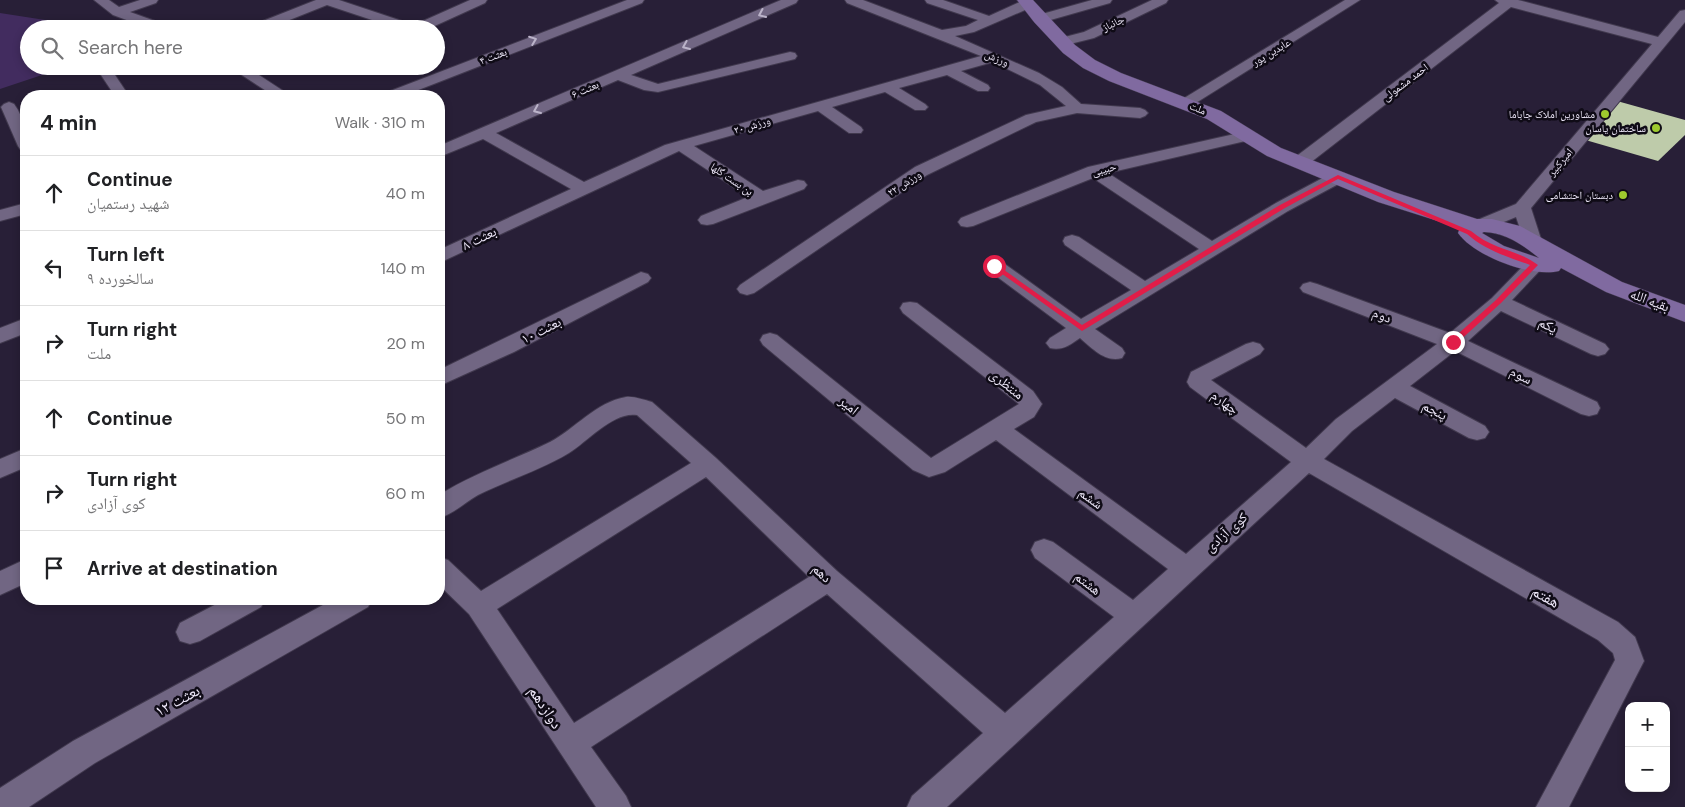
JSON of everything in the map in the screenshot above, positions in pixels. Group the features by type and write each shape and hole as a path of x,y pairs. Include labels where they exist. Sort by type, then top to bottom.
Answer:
{"main road":[{"name":"ملت","path":"1026,2 1062,42 1089,64 1115,77 1214,115 1274,152 1410,208 1475,228"},
{"name":"بقیه الله","path":"1475,228 1478,240 1496,250 1538,255 1685,314"}],"street":[{"path":"100,0 118,12 140,20"},
{"path":"118,12 152,0"},
{"path":"277,20 326,0 387,20"},
{"path":"435,20 481,0"},
{"name":"بعثت ۴","path":"445,75 638,0"},
{"name":"بعثت ۶","path":"445,149 792,0"},
{"name":"ورزش","path":"851,0 942,34 1031,73 1062,92 1077,108"},
{"path":"931,0 989,20"},
{"path":"1040,19 1106,0"},
{"name":"جانباز","path":"1062,42 1089,35 1162,0"},
{"name":"عابدین پور","path":"1186,103 1354,0"},
{"path":"1507,1 1660,42"},
{"name":"احمد مشمولی","path":"1300,162 1507,1"},
{"path":"942,34 969,29 1026,2"},
{"name":"امیرکبیر","path":"1475,228 1522,208 1685,14"},
{"path":"618,75 649,87 664,87 790,56"},
{"name":"ورزش ۲۰","path":"518,219 582,188 681,145 994,57"},
{"path":"948,70 983,88"},
{"path":"108,75 118,90"},
{"path":"250,75 274,90"},
{"name":"بعثت ۴","path":"406,90 444,75"},
{"path":"886,88 920,107"},
{"path":"820,106 855,130"},
{"path":"9,107 20,132"},
{"path":"1077,108 1140,113"},
{"name":"ورزش ۲۲","path":"747,289 922,171 1031,118 1077,108"},
{"path":"483,132 582,188"},
{"name":"حبیبی","path":"967,222 1094,171 1248,136"},
{"name":"بن بست گلها","path":"681,145 761,198"},
{"path":"1094,171 1212,249"},
{"path":"1058,343 1282,206 1338,177"},
{"path":"761,198 798,184"},
{"name":"بن بست گلها","path":"707,220 761,198"},
{"path":"1522,208 1538,255"},
{"path":"0,216 20,210"},
{"name":"بعثت ٨","path":"445,254 518,219"},
{"path":"1072,241 1145,290"},
{"name":"کوی آزادی","path":"923,807 1186,568 1307,461 1344,425 1453,342 1499,302 1538,255"},
{"path":"994,266 1114,353"},
{"name":"بعثت ۱۰","path":"445,376 507,347 641,278"},
{"name":"دوم","path":"1310,288 1453,342"},
{"name":"یکم","path":"1499,302 1598,348"},
{"name":"منتظری","path":"910,308 1025,397 1031,404 1026,411 936,466 929,468"},
{"path":"0,336 20,328"},
{"name":"امیر","path":"770,340 921,464 929,468"},
{"name":"سوم","path":"1453,342 1589,408"},
{"name":"چهارم","path":"1253,349 1199,376 1198,382 1307,461"},
{"name":"پنجم","path":"1393,387 1477,432"},
{"name":"دهم","path":"445,504 468,490 560,447 609,412 627,406 644,408 708,464 828,579 1005,732"},
{"name":"ششم","path":"996,428 1186,568"},
{"path":"0,469 20,460"},
{"name":"هفتم","path":"1307,461 1608,631 1626,646 1630,661 1552,807"},
{"path":"479,606 708,464"},
{"name":"هشتم","path":"1044,550 1133,616"},
{"path":"0,584 20,573"},
{"name":"دوازدهم","path":"445,574 479,606 615,807"},
{"path":"570,743 828,579"},
{"path":"190,632 240,605"},
{"name":"بعثت ۱۲","path":"0,807 84,752 347,605"}],"shaded area":[{"path":"0,13 45,20 20,20 20,75 42,75 0,89"}],"building":[{"path":"1617,101 1685,120 1685,135 1658,161 1582,139"}],"place":[{"name":"مشاورین املاک جاباما","path":"1605,114"},
{"name":"ساختمان یاسان","path":"1656,128"},
{"name":"دبستان احتشامی","path":"1623,195"}],"route":[{"path":"994,266 1082,328 1282,206 1338,177 1469,233 1496,250 1535,265 1514,288 1453,342"}]}
